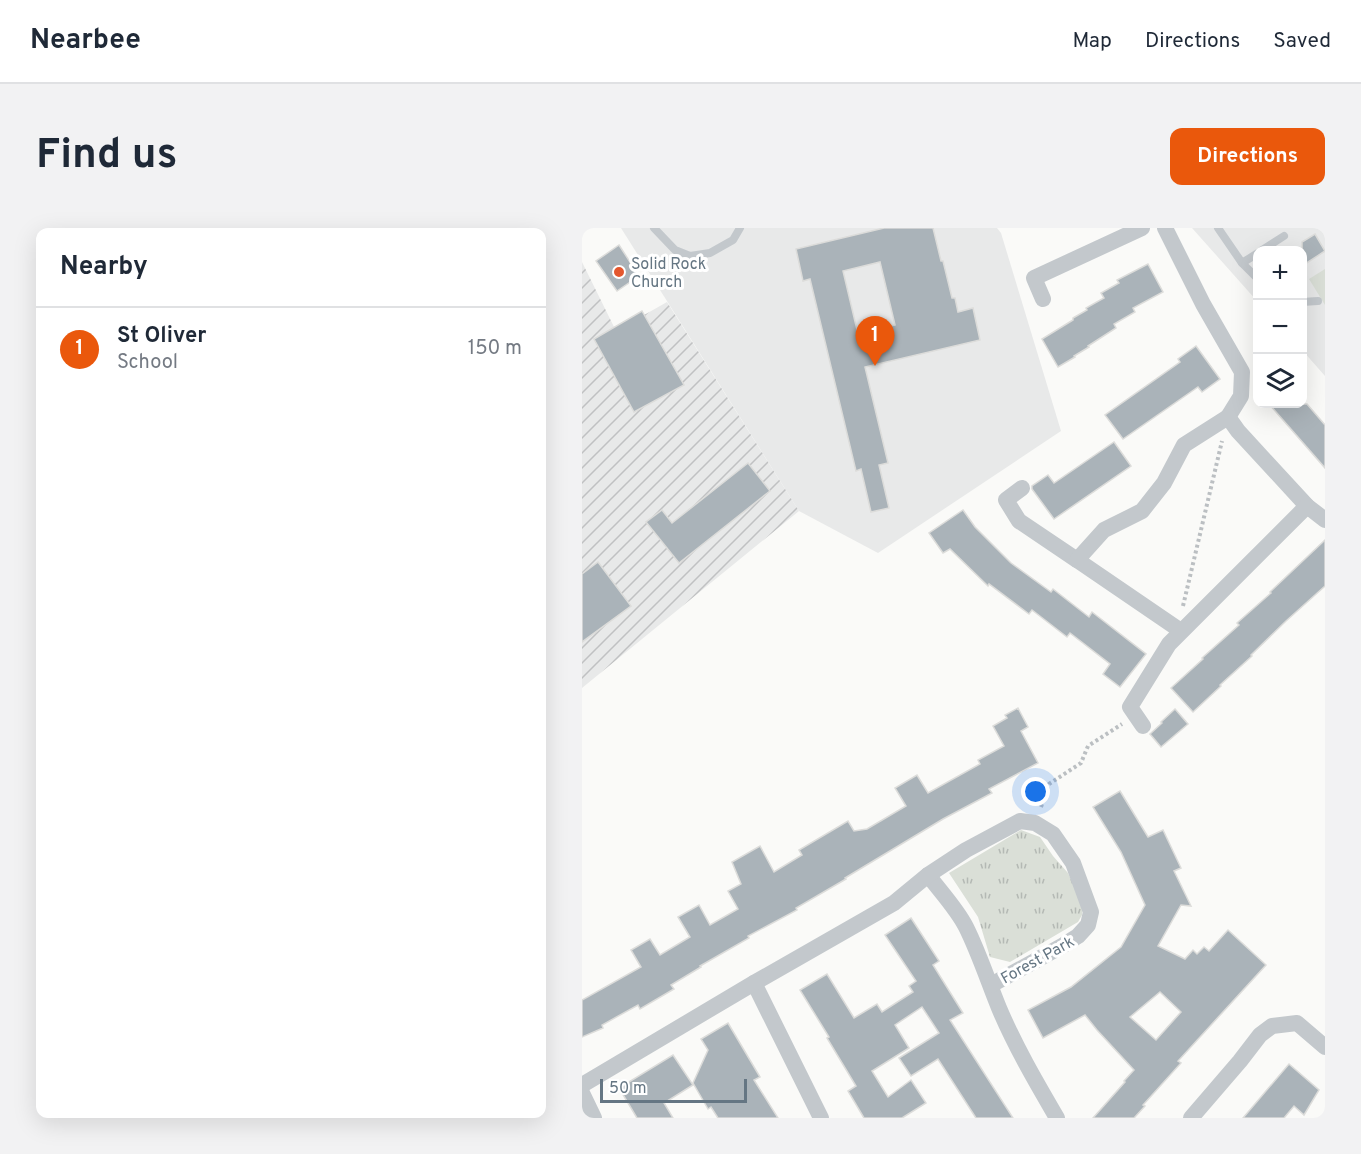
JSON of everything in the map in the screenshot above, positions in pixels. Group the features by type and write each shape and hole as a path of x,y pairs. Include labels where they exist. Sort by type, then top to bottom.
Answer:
{"street":[{"path":"1043,299 1034,278 1142,228"},
{"path":"1077,560 1104,530 1142,511 1164,483 1184,446 1228,417 1241,396 1242,372 1203,304 1165,228"},
{"path":"1228,417 1307,506 1325,520"},
{"path":"1022,488 1006,500 1019,521 1181,631"},
{"path":"1139,721 1130,707 1169,644 1307,506"},
{"path":"582,1085 894,903 928,875 966,850 1020,821 1035,823"},
{"name":"Forest Park","path":"991,984 1062,946 1078,936 1088,925 1091,912 1073,863 1053,834 1035,823"},
{"name":"Forest Park","path":"928,875 965,925 1021,1055 1056,1118"},
{"path":"754,983 821,1118"},
{"path":"1191,1118 1260,1035 1272,1026 1297,1023 1325,1047"},
{"path":"582,1093 594,1118"}],"lane":[{"path":"654,228 675,250 690,256 710,253 733,240 740,228"},
{"path":"1218,228 1253,275"},
{"path":"1268,246 1284,236"},
{"path":"1242,263 1253,256"},
{"path":"1307,302 1318,301"}],"path":[{"path":"1181,631 1181,615 1228,417"},
{"path":"1035,823 1049,784 1081,763 1088,747 1139,721"}],"shaded area":[{"path":"621,228 997,228 1001,233 1061,431 878,553 799,511"},
{"path":"1192,228 1325,228 1325,376 1307,356 1307,246 1253,246 1253,297"},
{"path":"582,262 616,331 667,302 799,511 582,688"}],"green space":[{"path":"1325,269 1325,305 1309,279"},
{"path":"1021,830 1040,837 1068,873 1083,906 1078,922 1010,962 990,957 978,917 949,873"}],"building":[{"path":"884,228 933,228 958,312 973,308 980,340 865,367 888,463 879,465 889,508 871,512 861,469 856,471 810,279 803,281 796,249","holes":["880,262 895,325 858,334 843,271"]},
{"path":"1315,234 1325,251 1307,263 1307,246 1302,246 1302,242"},
{"name":"Solid Rock Church","path":"619,245 639,276 617,291 596,261"},
{"path":"1148,264 1163,292 1133,308 1135,312 1114,324 1116,328 1058,367 1042,339 1104,298 1101,293 1119,283 1117,280"},
{"path":"642,311 684,385 634,412 594,339"},
{"path":"1196,346 1220,379 1202,392 1198,387 1123,439 1105,415 1180,362 1178,359"},
{"path":"1307,404 1325,425 1325,468 1272,408 1307,408"},
{"path":"1114,442 1131,466 1054,519 1032,486 1048,475 1054,483"},
{"path":"748,463 770,491 679,563 646,522 662,510 672,523"},
{"path":"963,510 975,527 1011,563 1051,592 1053,589 1089,617 1092,612 1146,654 1120,687 1103,674 1110,664 1070,633 1067,637 1032,610 1029,614 989,584 988,586 950,549 943,553 929,533"},
{"path":"1325,540 1325,586 1193,712 1171,688"},
{"path":"598,562 631,606 582,642 582,574"},
{"path":"1018,708 1028,727 1021,731 1038,763 989,789 992,793 943,819 796,908 797,910 748,936 749,938 671,985 674,989 640,1009 638,1005 602,1025 603,1028 582,1037 582,1000 641,967 631,950 650,939 660,955 690,937 678,917 699,905 710,925 738,909 728,891 741,884 732,862 760,846 774,872 802,855 799,850 848,821 854,831 867,829 906,806 895,788 917,775 928,793 980,764 978,760 1004,746 993,726 1007,718 1005,715"},
{"path":"1175,709 1188,724 1161,747 1150,734"},
{"path":"1120,791 1148,837 1163,830 1181,868 1174,871 1191,906 1181,905 1158,946 1185,959 1193,950 1197,954 1204,947 1209,951 1228,930 1266,965 1178,1061 1181,1063 1134,1118 1093,1118 1134,1070 1085,1015 1043,1038 1028,1010 1071,987 1121,947 1145,905 1121,852 1093,807","holes":["1160,992 1181,1012 1156,1040 1130,1017"]},
{"path":"911,918 939,961 933,965 963,1013 950,1020 1013,1118 976,1118 938,1059 911,1076 899,1058 939,1033 922,1007 895,1025 909,1048 872,1071 888,1097 911,1080 926,1103 902,1118 864,1118 848,1091 856,1086 800,990 827,974 854,1018 877,1004 882,1012 913,992 909,986 916,981 885,935"},
{"path":"728,1023 760,1077 754,1080 778,1118 718,1118 711,1107 708,1109 693,1083 708,1050 701,1039"},
{"path":"673,1055 693,1085 664,1103 673,1118 637,1118 619,1088"},
{"path":"1289,1064 1319,1090 1304,1115 1294,1106 1284,1118 1243,1118"}],"place":[{"name":"Solid Rock Church","path":"619,272"},
{"name":"St Oliver","path":"875,366"}]}
